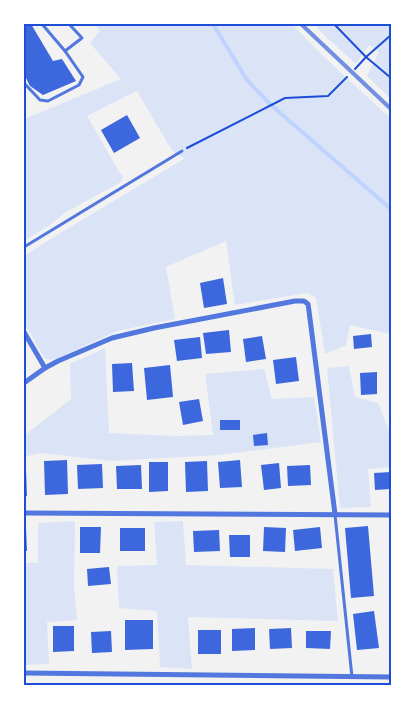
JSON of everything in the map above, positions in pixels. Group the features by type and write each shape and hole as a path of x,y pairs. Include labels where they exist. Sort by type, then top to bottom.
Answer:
{"street":[{"path":"24,382 58,361 112,338 154,328 295,301 304,301 308,304 309,311 334,514"},
{"path":"24,332 45,368"},
{"path":"24,514 391,515"},
{"path":"24,672 391,677"}],"lane":[{"path":"24,83 40,100 48,101 79,85 83,77 42,24"},
{"path":"64,51 82,38 69,24"},
{"path":"24,247 182,151"},
{"path":"334,514 352,677"}],"path":[{"path":"334,24 366,57 391,78"},
{"path":"355,69 391,35"},
{"path":"182,151 285,98 328,96 347,77"}],"shaded area":[{"path":"94,24 292,24 322,55 391,119 391,334 350,325 346,345 325,354 316,298 307,293 235,305 226,241 166,267 175,319 117,331 58,358 51,360 44,358 24,322 24,256 184,159 171,149 137,91 87,116 123,176 121,182 66,212 50,225 24,241 24,119 121,79 90,43 100,31"},
{"path":"314,24 391,24 391,99 367,76 379,52 369,45 356,64"},
{"path":"105,348 109,433 175,436 213,435 205,374 264,369 272,399 314,397 321,442 219,455 112,461 40,453 24,457 24,436 71,399 70,364"},
{"path":"349,366 355,397 378,403 391,436 391,467 368,469 371,507 340,508 327,368"},
{"path":"75,521 74,588 77,620 47,622 49,664 24,665 24,563 38,563 38,523"},
{"path":"183,521 186,565 333,569 338,621 188,617 192,669 160,667 157,611 119,608 117,566 157,565 154,522"}],"building":[{"path":"31,24 53,61 62,59 76,81 43,95 30,86 24,74 24,26"},
{"path":"127,115 140,138 114,153 101,130"},
{"path":"223,278 227,304 204,308 200,283"},
{"path":"229,330 231,352 206,354 203,333"},
{"path":"371,334 372,347 354,349 353,336"},
{"path":"262,336 266,359 246,362 243,339"},
{"path":"200,337 202,358 177,361 174,340"},
{"path":"296,357 299,381 276,384 273,360"},
{"path":"132,363 134,391 113,392 112,364"},
{"path":"170,365 173,397 147,400 144,368"},
{"path":"377,372 377,394 361,395 360,373"},
{"path":"199,399 203,421 183,425 179,402"},
{"path":"220,420 240,420 240,430 220,430"},
{"path":"267,433 268,445 254,446 253,435"},
{"path":"67,460 68,494 45,495 44,461"},
{"path":"240,460 242,487 220,488 218,462"},
{"path":"207,461 208,491 186,492 185,462"},
{"path":"149,462 168,462 168,491 149,492"},
{"path":"279,463 281,488 264,490 261,465"},
{"path":"102,464 103,488 78,489 77,465"},
{"path":"141,465 142,489 117,489 116,466"},
{"path":"310,465 311,485 288,486 287,466"},
{"path":"24,469 26,469 27,496 24,497"},
{"path":"391,472 391,489 375,490 374,473"},
{"path":"368,526 374,596 351,598 345,528"},
{"path":"24,527 26,527 27,551 24,551"},
{"path":"80,527 101,527 100,553 80,553"},
{"path":"264,527 286,528 285,552 263,551"},
{"path":"320,527 322,548 295,551 293,530"},
{"path":"120,528 145,528 145,551 120,551"},
{"path":"219,530 220,551 194,552 193,531"},
{"path":"229,535 250,535 250,557 230,557"},
{"path":"109,567 111,584 88,586 87,569"},
{"path":"374,611 379,648 357,650 353,614"},
{"path":"125,620 153,620 153,649 125,650"},
{"path":"53,626 74,626 74,651 53,652"},
{"path":"255,628 255,650 232,651 232,629"},
{"path":"291,628 292,648 270,649 269,629"},
{"path":"198,630 221,630 221,654 198,654"},
{"path":"111,631 112,652 92,653 91,632"},
{"path":"306,631 331,631 330,649 306,648"}],"waterway":[{"path":"213,24 247,80 271,105 391,209"}],"railway":[{"path":"301,24 391,109"}]}
